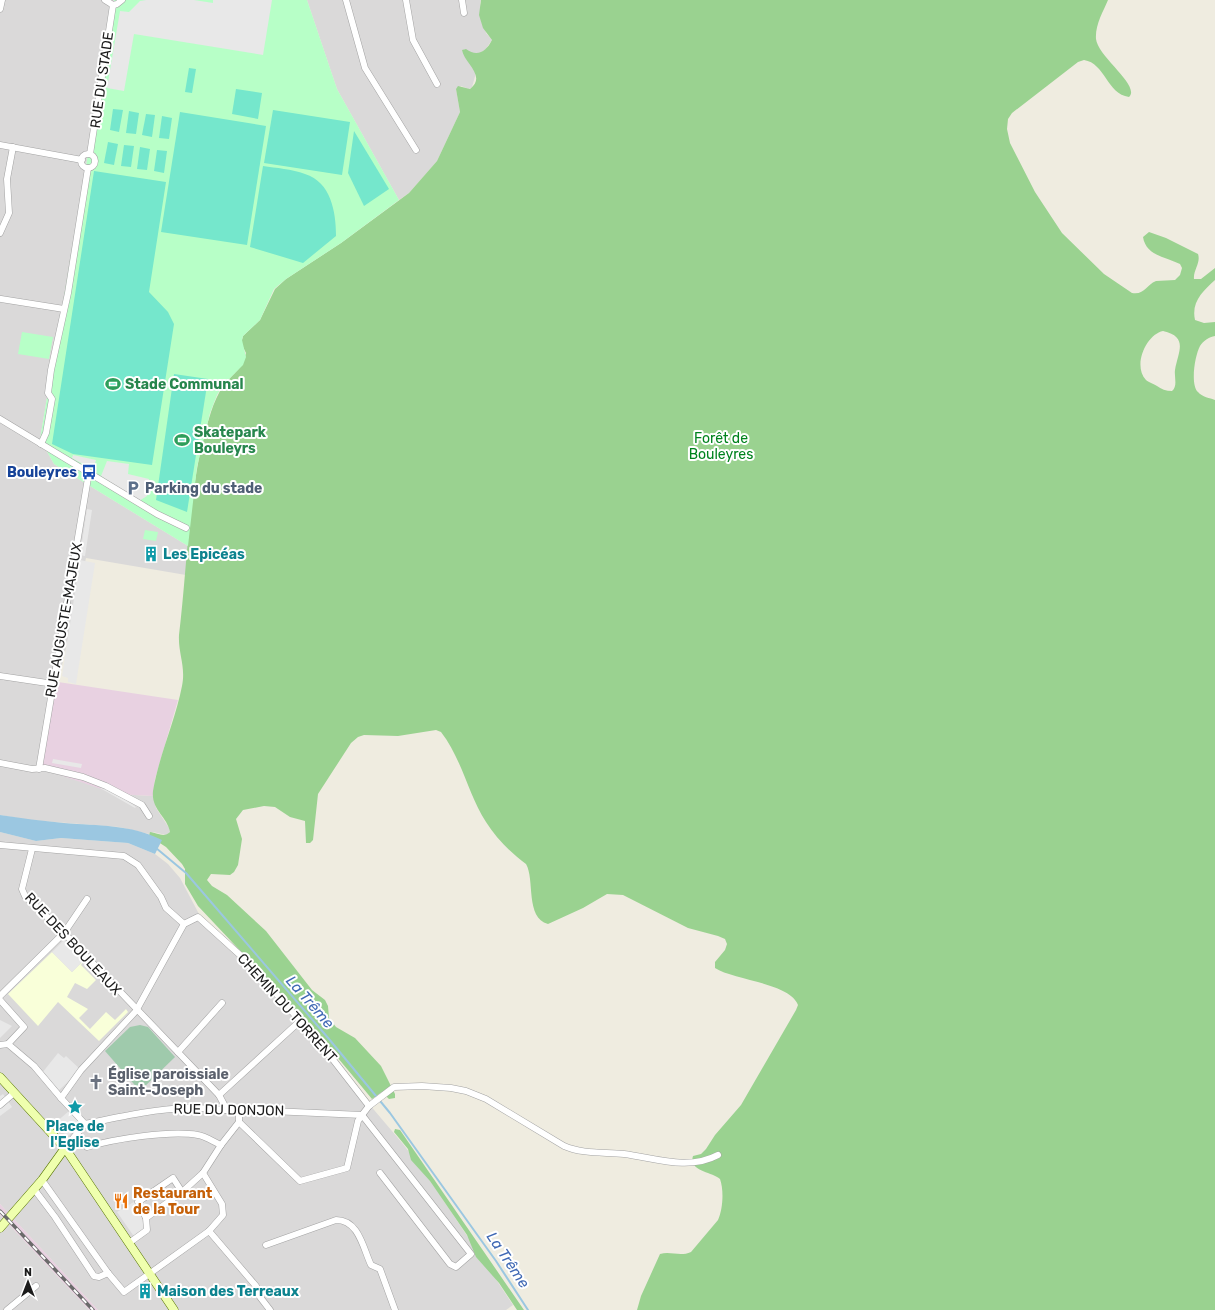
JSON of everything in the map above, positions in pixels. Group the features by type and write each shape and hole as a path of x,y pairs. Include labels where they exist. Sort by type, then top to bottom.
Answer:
{"main road":[{"path":"0,1077 65,1148 174,1310"},
{"path":"0,1228 42,1180 65,1148"}],"street":[{"path":"0,9 2,0"},
{"path":"105,0 113,5 118,4 122,0"},
{"path":"346,0 365,68 416,150"},
{"path":"406,0 412,40 437,84"},
{"path":"462,0 464,13"},
{"name":"RUE DU STADE","path":"41,444 46,433 52,399 48,393 51,370 64,309 88,168 93,166 95,161 94,156 90,154 113,5"},
{"path":"0,145 82,160"},
{"path":"0,233 9,214 7,179 13,147"},
{"path":"82,160 84,156 90,154"},
{"path":"82,160 82,164 88,168"},
{"path":"1,299 64,309"},
{"path":"0,419 157,514 186,528"},
{"name":"RUE AUGUSTE-MAJEUX","path":"39,769 89,472"},
{"path":"0,676 54,684"},
{"path":"0,763 72,774 95,781 142,805 149,816"},
{"path":"0,845 124,856 138,865 161,897 166,908 184,924 136,1011 81,1070 61,1098"},
{"name":"RUE DES BOULEAUX","path":"32,849 22,892 64,933 136,1011 219,1095 227,1110"},
{"path":"0,996 64,933 87,899"},
{"name":"CHEMIN DU TORRENT","path":"184,924 198,917 250,964 371,1104"},
{"path":"0,1000 24,1026 8,1044 0,1045"},
{"path":"178,1052 222,1003"},
{"path":"219,1095 300,1021"},
{"path":"8,1044 34,1066 85,1124 65,1148"},
{"path":"239,1122 300,1181 347,1168 358,1121 371,1104 391,1089 399,1086 441,1087 477,1094 500,1106 564,1146 575,1150 626,1154 671,1162 700,1161 718,1156"},
{"path":"0,1105 14,1094"},
{"name":"RUE DU DONJON","path":"85,1124 173,1109 191,1108 240,1112 250,1110 362,1115"},
{"path":"146,1218 182,1192 203,1173 221,1145 239,1122 240,1112"},
{"path":"362,1115 471,1254 456,1267 450,1264 380,1173"},
{"path":"87,1147 102,1142 158,1135 198,1135 221,1145"},
{"path":"42,1180 108,1273 124,1292 209,1231 223,1215 223,1210 203,1173"},
{"path":"129,1243 147,1230 146,1218 138,1202 173,1178 182,1192"},
{"path":"34,1189 55,1217 94,1276 99,1277 108,1273"},
{"path":"266,1245 336,1220 344,1220 351,1223 356,1229 371,1265 380,1269 395,1310"},
{"path":"209,1231 256,1286 260,1297 270,1310"},
{"path":"7,1310 36,1286"}],"shaded area":[{"path":"0,0 114,0 40,439 54,464 188,546 186,575 86,558 57,688 116,794 153,796 156,808 169,828 170,832 166,835 153,832 149,834 119,827 29,820 0,815"},
{"path":"194,0 213,3 213,0 272,0 263,55 134,34 124,91 107,88 120,11 129,12 140,1"},
{"path":"307,0 481,0 480,3 486,33 492,40 485,50 477,54 473,54 464,49 469,62 476,73 472,87 469,89 461,86 456,89 460,112 437,161 409,193 399,200 337,89"},
{"path":"73,455 96,460 94,466 81,463 72,458"},
{"name":"Parking du stade","path":"107,461 129,464 128,474 149,479 147,496 139,501 101,476"},
{"path":"87,509 92,510 85,556 80,555"},
{"path":"80,560 95,563 76,684 68,682 68,678 62,676"},
{"path":"58,682 178,700 155,779 153,796 116,794 42,769 53,689 57,688"},
{"path":"53,759 82,764 81,768 52,763"},
{"path":"101,786 119,795 136,807 135,808 100,788"},
{"path":"0,832 36,841 61,838 128,843 155,854 168,864 180,878 199,914 250,964 403,1144 428,1177 513,1305 506,1310 98,1310 0,1204"},
{"path":"64,940 84,960 72,972 52,952"},
{"path":"52,952 72,972 84,960 81,965 96,980 87,989 75,983 67,997 88,1009 79,1018 90,1029 106,1012 115,1020 126,1009 128,1012 99,1041 58,1002 38,1026 8,994"},
{"path":"0,1020 12,1026 0,1038"},
{"path":"140,1025 148,1027 175,1057 140,1091 105,1051 130,1027"},
{"path":"58,1053 64,1058 66,1056 81,1070 58,1091 42,1073"},
{"path":"3,1094 12,1107 0,1116 0,1096"},
{"path":"69,1111 81,1124 67,1137 55,1123"},
{"path":"142,1199 153,1213 146,1218 147,1230 135,1238 117,1212 137,1200"},
{"path":"0,1204 98,1310 89,1310 0,1215"},
{"path":"0,1215 89,1310 0,1310"}],"green space":[{"path":"114,0 307,0 337,89 399,200 341,243 286,279 274,289 260,320 243,336 242,340 246,357 243,365 223,385 217,395 210,413 197,467 188,546 54,464 40,439"},
{"name":"Forêt de Bouleyres","path":"481,0 1108,0 1098,24 1096,39 1098,46 1129,86 1131,92 1129,97 1122,95 1116,90 1102,72 1091,62 1084,60 1078,62 1012,113 1008,119 1007,129 1010,143 1035,192 1062,233 1104,274 1132,293 1140,293 1156,281 1175,280 1180,275 1182,268 1180,264 1157,255 1148,248 1143,237 1149,232 1166,238 1198,254 1199,257 1194,279 1201,279 1215,268 1215,280 1206,288 1196,302 1194,314 1195,320 1204,323 1215,322 1215,336 1203,342 1198,350 1195,363 1194,383 1200,394 1215,400 1215,1310 637,1310 641,1296 660,1254 683,1254 691,1252 718,1220 722,1200 720,1179 697,1168 692,1161 693,1156 701,1154 706,1149 715,1135 741,1105 796,1010 798,1005 793,998 773,987 734,976 715,968 715,962 725,950 727,944 725,939 688,928 623,895 607,894 583,908 548,924 541,920 536,914 533,906 529,871 526,864 504,845 486,822 474,800 460,765 441,732 436,730 398,736 364,735 358,737 351,743 318,794 313,840 310,843 306,843 305,821 290,817 275,807 264,806 243,810 236,819 242,839 238,865 234,872 230,875 211,874 207,880 212,886 227,895 266,931 312,990 325,1000 328,1006 329,1018 336,1027 355,1038 381,1066 395,1094 395,1098 389,1099 382,1092 372,1099 313,1028 198,906 185,884 185,869 182,864 166,847 149,836 150,832 165,835 170,832 166,822 154,803 153,791 159,764 182,686 183,666 179,635 193,494 203,439 215,402 224,385 244,359 246,353 242,345 243,336 260,320 275,289 286,279 341,243 409,193 437,161 460,112 456,89 458,86 470,89 475,84 475,74 462,50 466,49 474,53 481,52 487,48 492,40 483,28 479,15","holes":["1163,331 1176,337 1180,346 1175,370 1175,387 1172,391 1168,391 1147,381 1142,374 1140,366 1143,351 1152,338 1157,333"]},
{"path":"189,68 196,69 192,93 185,92"},
{"path":"236,89 262,93 258,119 232,114"},
{"path":"113,109 123,110 119,132 110,130"},
{"path":"273,110 350,122 342,175 264,163"},
{"path":"129,111 139,113 136,134 126,133"},
{"path":"180,112 266,126 247,245 161,232"},
{"path":"146,114 155,115 152,137 142,135"},
{"path":"162,116 172,118 169,139 159,138"},
{"path":"354,131 389,189 364,206 348,173"},
{"path":"108,142 118,144 114,165 104,163"},
{"path":"124,145 134,146 131,167 121,166"},
{"path":"140,147 150,149 147,170 137,169"},
{"path":"157,150 167,151 164,173 154,171"},
{"path":"263,166 295,171 314,178 321,184 330,199 335,217 336,236 303,263 250,247"},
{"name":"Stade Communal","path":"94,171 166,182 149,292 168,312 174,324 152,465 73,454 52,444"},
{"path":"22,332 53,337 49,359 18,354"},
{"name":"Skatepark Bouleyrs","path":"174,374 208,379 187,512 156,500"},
{"path":"145,530 158,532 156,541 143,539"},
{"path":"395,1129 400,1130 524,1310 517,1310 499,1283 476,1257 467,1235 430,1181 411,1160 408,1149 394,1132"}],"water":[{"path":"0,815 56,822 126,828 162,840 155,854 128,843 61,838 36,841 0,832"}],"waterway":[{"name":"La Trême","path":"156,848 186,873 329,1039 390,1113 496,1261 528,1310"}],"railway":[{"path":"0,1211 93,1310"}],"place":[{"name":"Stade Communal","path":"113,384"},
{"name":"Skatepark Bouleyrs","path":"182,440"},
{"name":"Bouleyres","path":"89,472"},
{"name":"Parking du stade","path":"133,488"},
{"name":"Les Epicéas","path":"151,554"},
{"name":"Église paroissiale Saint-Joseph","path":"96,1082"},
{"name":"Place de l'Eglise","path":"75,1107"},
{"name":"Restaurant de la Tour","path":"121,1201"},
{"name":"Maison des Terreaux","path":"145,1291"}]}
